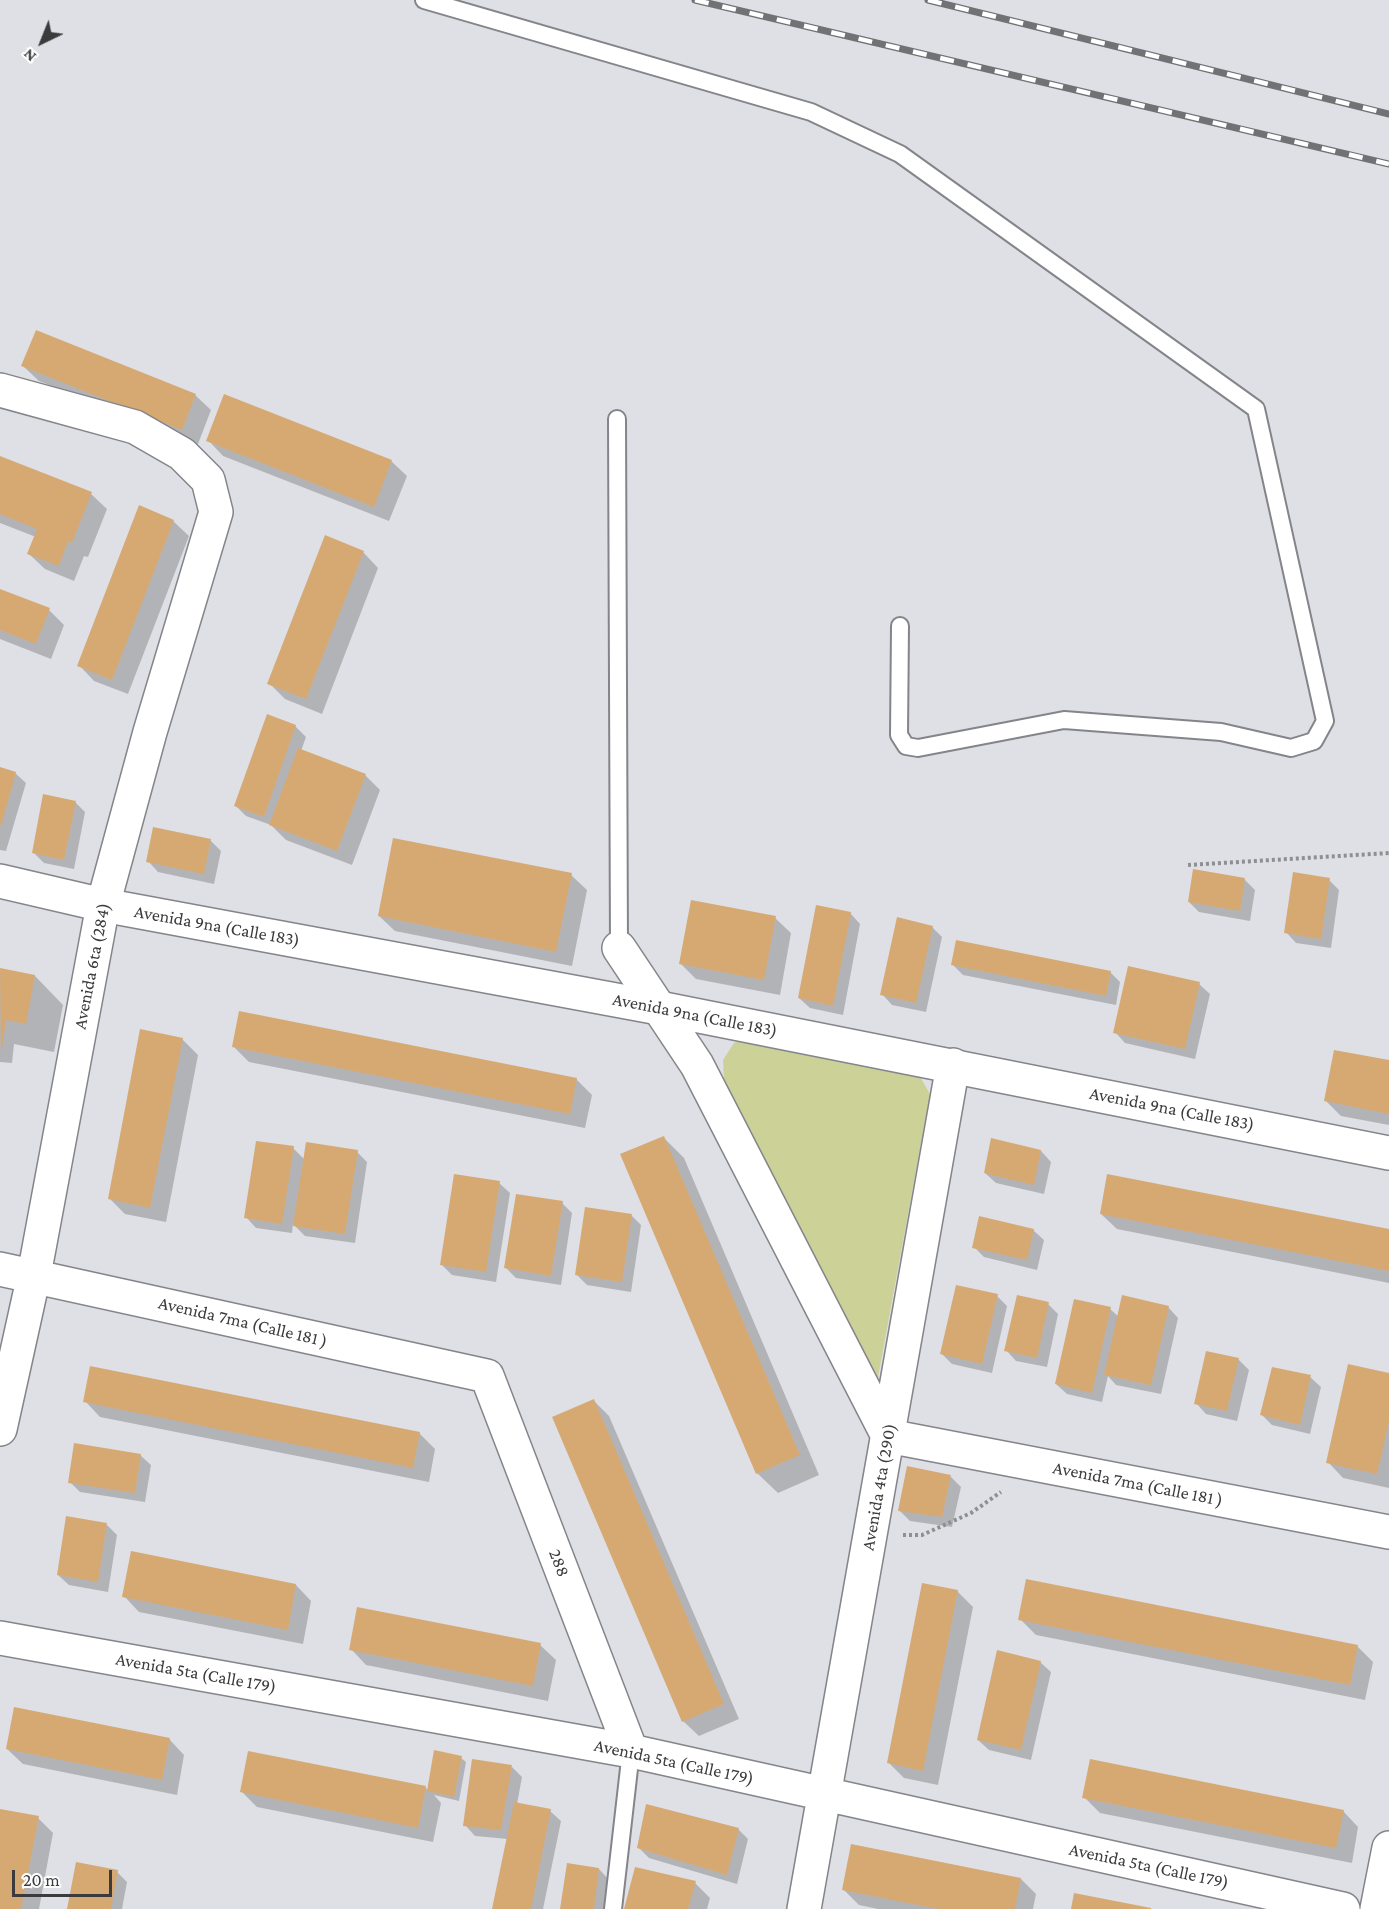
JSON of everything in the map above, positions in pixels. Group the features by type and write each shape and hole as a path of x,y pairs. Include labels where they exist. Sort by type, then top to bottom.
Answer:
{"street":[{"name":"Avenida 6ta (284)","path":"0,390 135,427 182,454 208,480 216,512 150,732 103,905 33,1275 0,1429"},
{"name":"Avenida 9na (Calle 183)","path":"0,880 103,905 659,1008 1389,1153"},
{"path":"619,948 697,1065 888,1436"},
{"name":"Avenida 4ta (290)","path":"804,1909 953,1065"},
{"name":"Avenida 7ma (Calle 181 )","path":"0,1269 487,1376"},
{"name":"288","path":"487,1376 631,1750"},
{"name":"Avenida 7ma (Calle 181 )","path":"888,1436 1389,1532"},
{"name":"Avenida 5ta (Calle 179)","path":"0,1638 631,1750 824,1795 1343,1909"},
{"path":"1377,1909 1389,1848"}],"lane":[{"path":"424,0 811,112 900,154 1256,409 1325,721 1314,741 1291,748 1221,732 1064,720 918,748 906,746 899,735 900,626"},
{"path":"617,419 619,948"},
{"path":"613,1909 631,1750"}],"path":[{"path":"1188,865 1389,853"},
{"path":"870,1533 922,1535 971,1513 1038,1465"}],"green space":[{"path":"748,1038 919,1075 930,1094 877,1383 724,1080 723,1060 734,1043"}],"building":[{"path":"36,330 196,394 182,430 21,366"},
{"path":"224,394 392,460 374,507 206,441"},
{"path":"0,456 92,492 72,543 68,541 59,566 27,554 37,529 0,514"},
{"path":"139,505 174,520 112,680 77,666"},
{"path":"325,535 364,551 306,699 267,684"},
{"path":"0,589 50,608 36,644 0,630"},
{"path":"267,714 296,725 264,817 234,806"},
{"path":"298,748 366,774 337,851 269,825"},
{"path":"0,767 16,772 1,826 0,826"},
{"path":"43,794 76,801 64,860 32,853"},
{"path":"153,827 211,839 204,874 146,862"},
{"path":"393,838 572,873 556,952 378,916"},
{"path":"1193,869 1245,878 1240,911 1188,902"},
{"path":"1293,872 1330,878 1321,939 1284,933"},
{"path":"691,900 776,916 764,980 679,964"},
{"path":"816,905 851,912 833,1006 798,998"},
{"path":"897,917 933,926 916,1003 880,995"},
{"path":"956,940 1111,971 1106,996 951,965"},
{"path":"1128,966 1200,982 1185,1049 1113,1033"},
{"path":"0,968 35,975 26,1024 6,1020 1,1056"},
{"path":"239,1011 577,1078 570,1114 232,1047"},
{"path":"140,1029 183,1038 150,1208 108,1199"},
{"path":"1334,1050 1389,1060 1389,1114 1324,1101"},
{"path":"664,1136 800,1455 756,1474 620,1154"},
{"path":"991,1138 1041,1150 1034,1185 984,1173"},
{"path":"256,1141 294,1146 282,1224 244,1218"},
{"path":"306,1142 358,1150 345,1234 293,1226"},
{"path":"454,1174 500,1181 486,1272 440,1265"},
{"path":"1107,1174 1389,1229 1389,1271 1100,1214"},
{"path":"516,1194 563,1201 551,1276 504,1268"},
{"path":"585,1207 632,1214 622,1282 575,1275"},
{"path":"979,1216 1034,1229 1027,1260 972,1248"},
{"path":"956,1285 998,1294 982,1364 940,1354"},
{"path":"1017,1295 1049,1302 1037,1358 1004,1351"},
{"path":"1122,1295 1169,1306 1151,1385 1104,1375"},
{"path":"1074,1299 1111,1307 1092,1393 1055,1384"},
{"path":"1206,1351 1239,1358 1227,1411 1194,1404"},
{"path":"1348,1364 1389,1373 1389,1421 1377,1474 1326,1463"},
{"path":"90,1366 420,1432 413,1468 83,1402"},
{"path":"1272,1367 1311,1375 1300,1425 1260,1415"},
{"path":"594,1399 724,1704 682,1722 552,1417"},
{"path":"74,1443 141,1454 135,1493 68,1483"},
{"path":"907,1466 951,1475 942,1517 898,1511"},
{"path":"66,1516 107,1523 98,1582 57,1575"},
{"path":"131,1551 296,1584 288,1630 122,1597"},
{"path":"1026,1579 1358,1645 1350,1685 1018,1620"},
{"path":"922,1583 958,1590 923,1771 887,1763"},
{"path":"357,1607 541,1643 533,1686 349,1650"},
{"path":"997,1650 1041,1661 1021,1750 977,1740"},
{"path":"14,1707 170,1738 162,1780 6,1749"},
{"path":"434,1750 462,1756 454,1797 427,1791"},
{"path":"248,1751 426,1786 418,1828 240,1792"},
{"path":"472,1759 512,1765 501,1830 463,1826"},
{"path":"1090,1759 1344,1810 1336,1848 1082,1798"},
{"path":"514,1802 551,1809 531,1909 492,1909"},
{"path":"646,1804 739,1828 727,1875 637,1848"},
{"path":"0,1809 39,1816 21,1909 0,1909"},
{"path":"851,1844 1021,1878 1015,1909 938,1909 842,1890"},
{"path":"76,1862 118,1870 111,1909 67,1909"},
{"path":"567,1863 599,1868 594,1909 560,1909"},
{"path":"635,1867 696,1881 688,1909 624,1909"},
{"path":"1074,1893 1151,1908 1151,1909 1071,1909"}],"railway":[{"path":"695,0 1389,164"},
{"path":"928,0 1389,114"}]}
